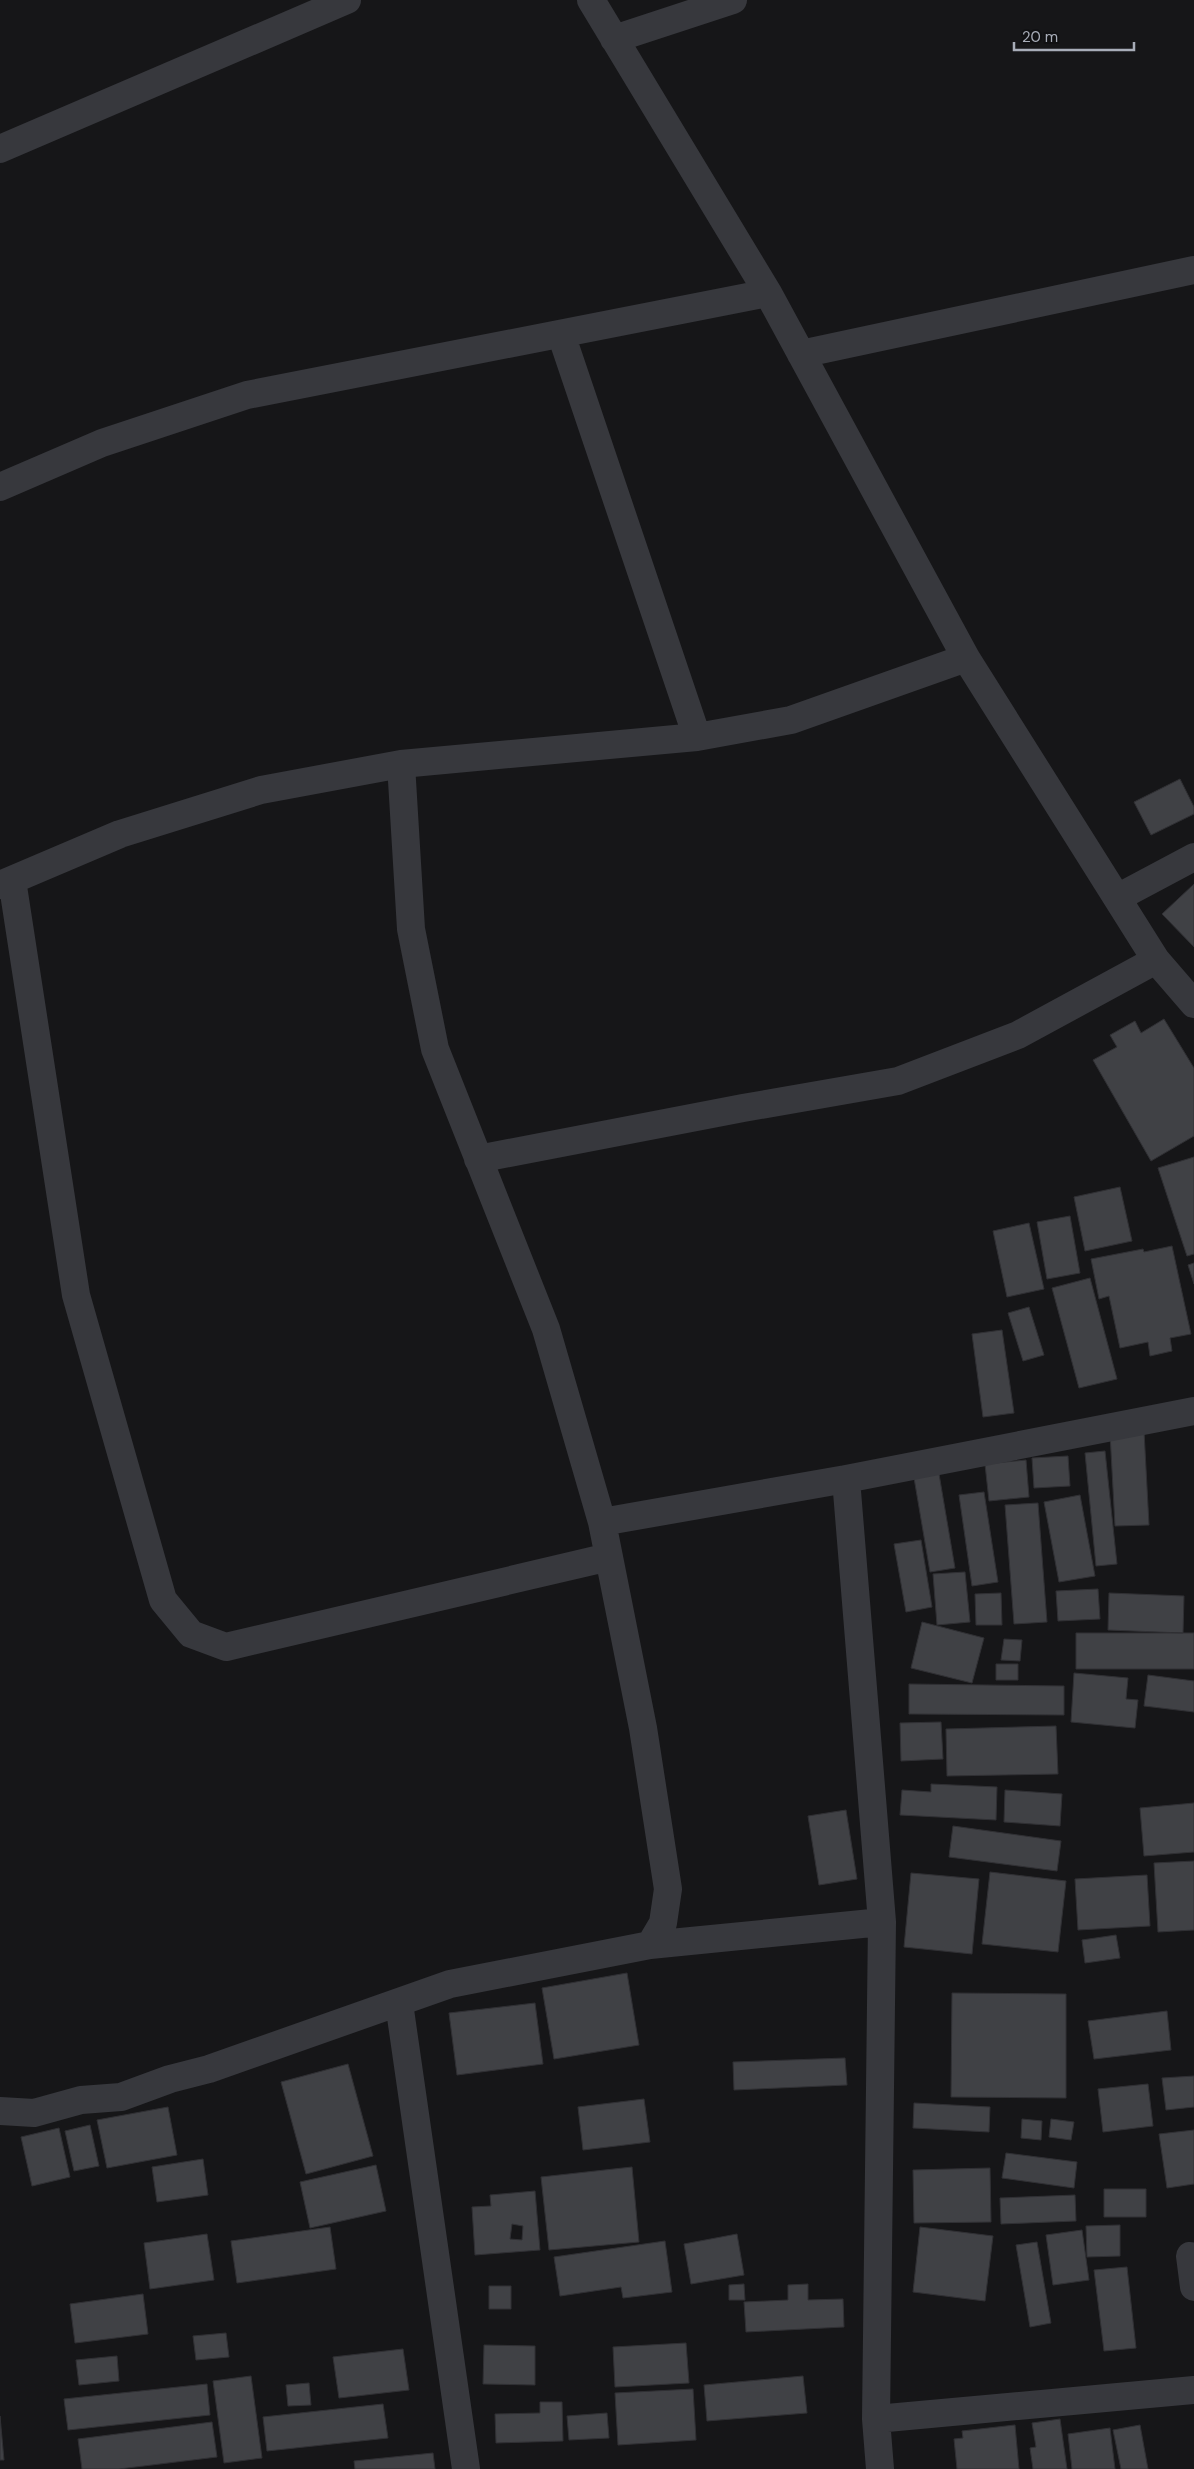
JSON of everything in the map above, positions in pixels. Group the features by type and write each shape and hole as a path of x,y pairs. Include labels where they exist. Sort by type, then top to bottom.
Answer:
{"street":[{"path":"0,149 346,0"},
{"path":"590,0 768,293 966,658 1156,960 1194,1004"},
{"path":"614,38 732,0"},
{"path":"801,354 1194,270"},
{"path":"0,487 102,443 247,395 768,293"},
{"path":"561,334 697,737"},
{"path":"609,1557 226,1647 191,1634 163,1600 76,1295 6,883 120,834 261,790 401,764 697,737 791,720 966,658"},
{"path":"401,764 411,929 435,1049 546,1329 602,1522 644,1728 668,1889 663,1923 650,1945"},
{"path":"1117,898 1194,857"},
{"path":"478,1159 743,1108 898,1081 1018,1035 1156,960"},
{"path":"602,1522 846,1479 1194,1411"},
{"path":"846,1479 882,1922 876,2418 880,2469"},
{"path":"0,2111 34,2113 81,2100 121,2097 170,2079 209,2069 450,1984 650,1945 882,1922"},
{"path":"398,2003 466,2469"},
{"path":"1190,2256 1194,2287"},
{"path":"876,2418 1194,2390"}],"building":[{"path":"1180,779 1194,807 1194,814 1151,835 1134,802"},
{"path":"1194,884 1194,947 1162,914"},
{"path":"1164,1019 1194,1068 1194,1136 1151,1161 1093,1060 1117,1047 1110,1035 1135,1021 1141,1033"},
{"path":"1194,1157 1194,1254 1187,1256 1158,1168"},
{"path":"1120,1187 1132,1241 1085,1251 1074,1197"},
{"path":"1070,1216 1080,1273 1047,1279 1037,1222"},
{"path":"1029,1223 1044,1289 1007,1297 993,1231"},
{"path":"1172,1246 1191,1334 1170,1338 1172,1351 1150,1356 1148,1342 1120,1348 1109,1296 1099,1299 1091,1259 1143,1249 1144,1252"},
{"path":"1194,1263 1194,1284 1188,1265"},
{"path":"1090,1278 1117,1379 1079,1388 1052,1288"},
{"path":"1029,1307 1044,1355 1023,1361 1008,1313"},
{"path":"1002,1330 1014,1413 983,1417 972,1334"},
{"path":"1144,1431 1149,1525 1115,1526 1110,1433"},
{"path":"1105,1451 1117,1564 1096,1566 1085,1453"},
{"path":"1068,1456 1070,1486 1034,1488 1032,1458"},
{"path":"1026,1460 1029,1497 989,1501 985,1464"},
{"path":"938,1468 955,1568 930,1572 913,1472"},
{"path":"984,1492 998,1582 972,1586 959,1495"},
{"path":"1080,1495 1095,1576 1059,1582 1044,1502"},
{"path":"1038,1503 1047,1622 1014,1624 1005,1505"},
{"path":"921,1540 932,1607 906,1612 894,1544"},
{"path":"965,1572 970,1622 937,1625 933,1574"},
{"path":"1098,1589 1100,1619 1058,1621 1056,1591"},
{"path":"1001,1593 1002,1625 976,1625 975,1594"},
{"path":"1109,1593 1184,1596 1183,1633 1108,1630"},
{"path":"922,1622 984,1638 972,1683 911,1668"},
{"path":"1076,1633 1194,1633 1194,1669 1076,1669"},
{"path":"1004,1639 1022,1640 1020,1661 1001,1660"},
{"path":"996,1664 1018,1664 1018,1680 996,1680"},
{"path":"1074,1673 1128,1678 1126,1699 1138,1700 1135,1728 1071,1722"},
{"path":"1148,1675 1194,1681 1194,1712 1144,1706"},
{"path":"909,1684 1064,1686 1064,1715 909,1714"},
{"path":"941,1722 943,1759 901,1761 900,1723"},
{"path":"1056,1726 1058,1774 947,1776 946,1729"},
{"path":"931,1784 997,1787 996,1820 900,1815 902,1790 931,1792"},
{"path":"1005,1790 1062,1794 1060,1826 1004,1822"},
{"path":"1194,1803 1194,1852 1144,1856 1140,1808"},
{"path":"846,1810 857,1879 819,1885 808,1816"},
{"path":"953,1826 1061,1841 1057,1871 949,1857"},
{"path":"1194,1861 1194,1930 1158,1932 1154,1863"},
{"path":"990,1872 1066,1881 1058,1952 982,1944"},
{"path":"911,1873 979,1879 972,1954 904,1947"},
{"path":"1147,1875 1150,1926 1078,1930 1075,1879"},
{"path":"1116,1935 1120,1958 1085,1963 1082,1940"},
{"path":"627,1973 639,2045 554,2059 542,1988"},
{"path":"952,1993 1066,1994 1066,2098 951,2097"},
{"path":"535,2003 543,2064 457,2075 449,2013"},
{"path":"1167,2011 1171,2050 1094,2059 1088,2021"},
{"path":"845,2058 847,2085 734,2090 733,2062"},
{"path":"348,2064 373,2156 306,2174 281,2082"},
{"path":"1194,2076 1194,2107 1166,2110 1162,2078"},
{"path":"1148,2084 1153,2126 1103,2132 1098,2089"},
{"path":"644,2099 650,2142 583,2150 578,2107"},
{"path":"914,2103 990,2107 989,2132 913,2128"},
{"path":"168,2107 177,2155 107,2168 97,2120"},
{"path":"1022,2119 1042,2121 1041,2140 1021,2138"},
{"path":"1051,2119 1074,2122 1071,2140 1049,2137"},
{"path":"90,2125 99,2166 74,2171 65,2131"},
{"path":"59,2128 70,2177 32,2186 21,2137"},
{"path":"1194,2130 1194,2184 1167,2188 1159,2134"},
{"path":"1006,2153 1077,2162 1074,2188 1002,2178"},
{"path":"203,2159 208,2195 157,2202 152,2167"},
{"path":"376,2165 386,2211 310,2228 300,2182"},
{"path":"632,2167 639,2242 549,2250 541,2177"},
{"path":"990,2168 991,2222 914,2223 913,2170"},
{"path":"1104,2189 1146,2189 1146,2217 1104,2217"},
{"path":"535,2191 540,2250 475,2255 472,2207 491,2206 490,2195","holes":["512,2224 523,2226 522,2240 510,2239"]},
{"path":"1075,2195 1076,2221 1001,2224 1000,2198"},
{"path":"1120,2225 1120,2256 1087,2257 1086,2226"},
{"path":"330,2227 336,2269 237,2283 231,2241"},
{"path":"920,2227 993,2236 985,2301 913,2292"},
{"path":"1082,2230 1089,2280 1053,2285 1046,2235"},
{"path":"207,2234 214,2280 150,2289 144,2243"},
{"path":"737,2234 744,2275 691,2284 684,2244"},
{"path":"665,2241 672,2292 623,2298 621,2287 560,2296 554,2257"},
{"path":"1037,2242 1051,2323 1030,2327 1016,2245"},
{"path":"1127,2267 1136,2348 1104,2351 1094,2270"},
{"path":"744,2284 745,2300 729,2300 729,2285"},
{"path":"808,2284 808,2300 843,2299 844,2327 746,2332 744,2302 788,2300 788,2285"},
{"path":"489,2286 511,2286 511,2309 489,2309"},
{"path":"143,2294 148,2334 75,2343 70,2304"},
{"path":"226,2333 229,2357 196,2360 193,2336"},
{"path":"686,2343 689,2383 615,2387 613,2347"},
{"path":"484,2345 535,2346 535,2385 483,2384"},
{"path":"403,2349 409,2390 339,2398 333,2357"},
{"path":"117,2356 119,2381 79,2385 76,2360"},
{"path":"251,2376 262,2458 224,2463 213,2381"},
{"path":"803,2376 807,2413 707,2421 704,2385"},
{"path":"309,2383 311,2405 288,2406 286,2385"},
{"path":"207,2384 210,2415 68,2430 64,2399"},
{"path":"693,2389 696,2440 618,2445 615,2393"},
{"path":"540,2402 562,2402 563,2441 496,2443 495,2414 540,2413"},
{"path":"383,2404 388,2438 267,2451 263,2417"},
{"path":"607,2413 609,2438 569,2440 567,2416"},
{"path":"0,2416 4,2460 0,2460"},
{"path":"1060,2419 1067,2469 1033,2469 1030,2448 1036,2447 1032,2423"},
{"path":"212,2422 217,2457 119,2469 82,2469 78,2439"},
{"path":"1015,2425 1019,2469 957,2469 954,2439 963,2438 962,2431"},
{"path":"1140,2425 1148,2469 1121,2469 1113,2430"},
{"path":"1110,2428 1115,2469 1072,2469 1068,2434"},
{"path":"433,2453 435,2469 355,2469 354,2461"}]}
